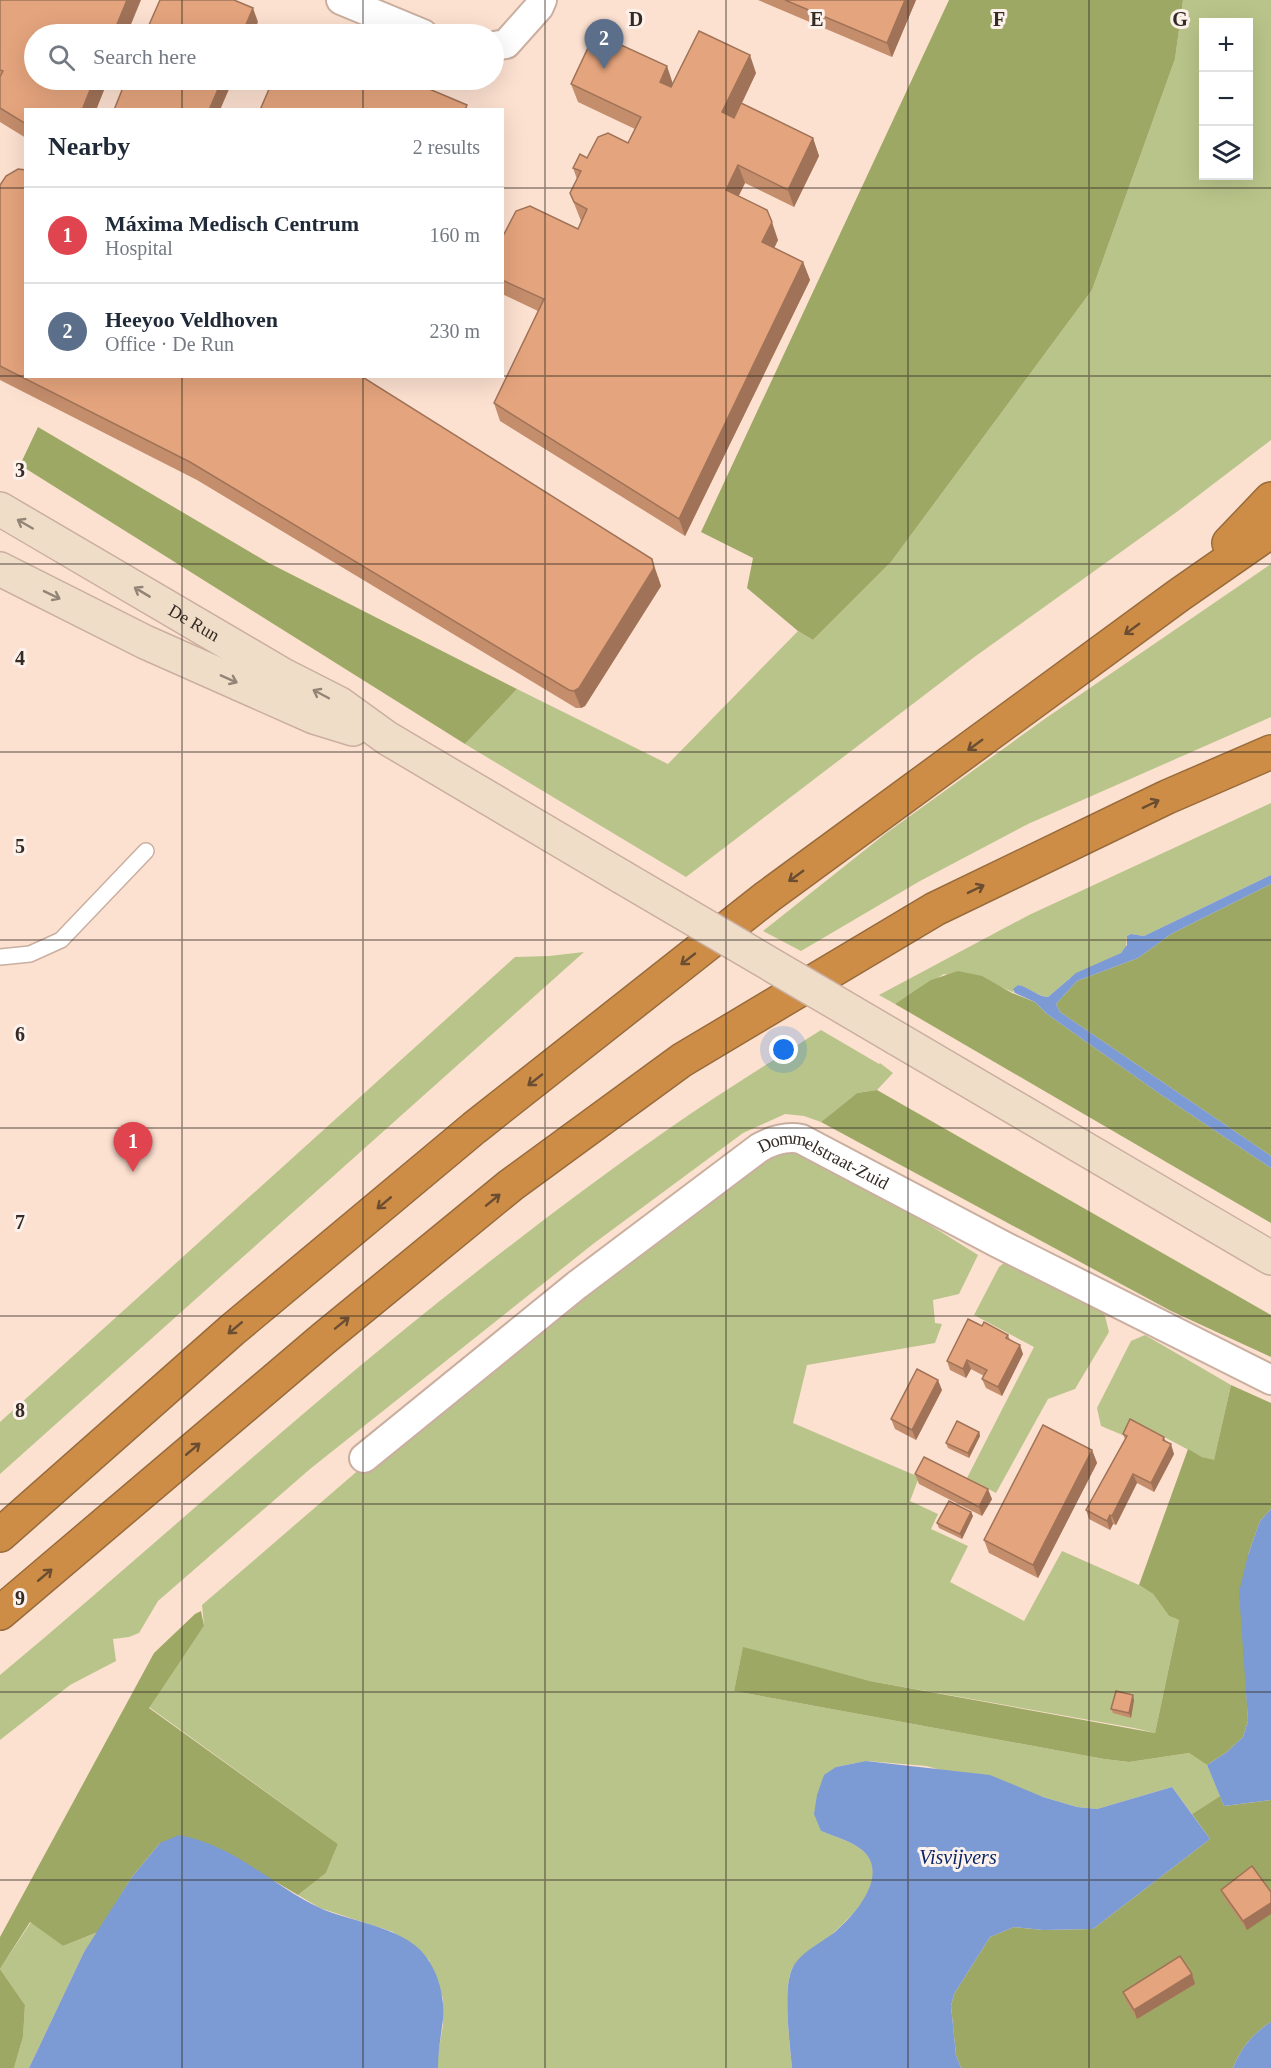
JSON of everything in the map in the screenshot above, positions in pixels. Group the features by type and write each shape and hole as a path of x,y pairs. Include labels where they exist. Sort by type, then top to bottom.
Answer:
{"highway":[{"path":"1179,595 1271,499"},
{"path":"0,1535 232,1330 474,1128 767,897 1179,595 1271,531"},
{"path":"0,1613 314,1346 502,1193 682,1060 935,909 1167,797 1271,752"}],"main road":[{"name":"De Run","path":"0,509 245,653 340,704 387,738 1271,1258"},
{"name":"De Run","path":"0,569 145,642 314,717 387,738"}],"street":[{"path":"340,0 399,24"},
{"path":"504,44 539,7 542,0"},
{"name":"Dommelstraat-Zuid","path":"364,1458 577,1285 740,1162 770,1142 792,1137 801,1139 998,1243 1271,1380"}],"lane":[{"path":"0,957 30,954 61,940 146,851"}],"green space":[{"path":"949,0 1183,0 1175,59 1092,290 891,562 813,640 798,631 747,588 753,558 701,532"},
{"path":"1183,0 1271,0 1271,440 1178,511 973,658 686,877 465,744 517,689 668,764 798,631 813,640 891,562 1092,290 1175,59"},
{"path":"38,427 267,562 517,689 465,744 20,465"},
{"path":"1271,564 1271,717 1028,824 920,881 801,951 763,931 885,834 1046,718"},
{"path":"1271,803 1271,875 1144,936 1131,934 1127,936 1126,948 1121,953 1070,978 1048,997 1018,985 1013,991 1015,993 1001,987 944,974 895,1004 879,995 1029,915"},
{"path":"1271,884 1271,1156 1060,1012 1056,1004 1077,981 1138,958 1171,934"},
{"path":"584,952 0,1474 0,1422 515,957"},
{"path":"958,971 982,976 1012,993 1035,1002 1047,1014 1160,1094 1271,1168 1271,1223 895,1004 931,980"},
{"path":"821,1030 880,1063 893,1073 877,1090 857,1093 821,1122 804,1116 785,1114 743,1133 593,1244 310,1469 158,1601 139,1633 113,1639 116,1661 70,1685 0,1740 0,1675 405,1328 641,1148"},
{"path":"877,1090 1271,1315 1271,1357 1171,1311 821,1122 857,1093"},
{"path":"793,1150 853,1177 978,1255 959,1294 933,1300 935,1323 942,1324 935,1343 807,1365 793,1423 919,1477 910,1501 938,1514 931,1529 968,1546 950,1582 1024,1621 1062,1551 1139,1585 1153,1594 1169,1616 1179,1620 1155,1733 870,1681 743,1648 734,1691 1104,1759 1129,1762 1189,1753 1207,1765 1220,1796 1192,1814 1172,1787 1097,1809 1077,1807 926,1766 867,1761 836,1767 821,1831 862,1850 872,1866 873,1878 861,1904 851,1916 793,1967 787,2001 792,2068 438,2068 443,2025 443,1998 429,1960 393,1932 320,1908 298,1895 326,1873 338,1844 149,1707 204,1626 202,1605 369,1461 763,1154"},
{"path":"1011,1257 1104,1312 1109,1332 1075,1389 1048,1399 996,1493 967,1478 1034,1347 974,1315 999,1267"},
{"path":"1145,1335 1231,1385 1214,1461 1134,1421 1125,1436 1101,1426 1097,1408 1131,1341"},
{"path":"1231,1385 1271,1403 1271,1509 1260,1521 1248,1555 1245,1667 1248,1721 1243,1737 1227,1752 1207,1765 1189,1753 1129,1762 1104,1759 734,1691 743,1647 870,1681 1155,1733 1179,1620 1169,1616 1153,1594 1139,1585 1188,1449 1202,1457 1214,1460"},
{"path":"201,1611 204,1626 149,1708 338,1844 326,1873 298,1895 276,1882 160,1843 132,1877 98,1932 63,1946 30,1922 0,1969 0,1937 154,1653"},
{"path":"1220,1796 1224,1806 1271,1800 1271,2022 1248,2042 1233,2068 961,2068 956,2055 951,2006 954,1994 990,1937 1014,1927 1043,1930 1093,1929 1210,1839 1192,1814"},
{"path":"31,1922 63,1946 98,1932 84,1952 29,2068 14,2068 23,2037 25,2005 0,1969"},
{"path":"0,1969 25,2005 23,2037 14,2068 0,2068"}],"water":[{"path":"1271,875 1271,884 1171,934 1138,958 1077,981 1056,1004 1060,1012 1271,1156 1271,1168 1160,1094 1047,1014 1035,1002 1015,993 1013,989 1018,985 1048,997 1076,973 1121,953 1127,945 1127,936 1131,934 1144,936"},
{"path":"1271,1509 1271,1800 1224,1806 1207,1765 1227,1752 1243,1737 1248,1721 1239,1592 1248,1555 1260,1521"},
{"name":"Visvijvers","path":"866,1761 990,1775 1043,1797 1077,1807 1097,1809 1172,1787 1210,1839 1093,1929 1043,1930 1014,1927 990,1937 954,1994 951,2006 956,2055 961,2068 792,2068 787,2001 793,1967 801,1957 835,1932 850,1917 865,1896 873,1874 871,1864 862,1850 821,1831 814,1814 817,1795 824,1775 836,1767"},
{"path":"179,1835 200,1840 236,1857 320,1908 394,1933 408,1940 420,1950 433,1968 442,1993 443,2019 438,2068 29,2068 84,1952 132,1877 160,1843"},
{"path":"1271,2022 1271,2068 1233,2068 1248,2042"}],"building":[{"path":"0,0 127,0 117,24 24,24 24,90 90,90 83,108 24,108 24,123 0,108 0,77 3,71 0,70"},
{"path":"160,0 234,0 253,8 246,24 149,24"},
{"path":"785,0 905,0 887,43"},
{"path":"699,31 750,55 722,112 734,118 741,103 813,138 788,190 738,165 726,190 767,210 772,222 762,242 803,262 679,519 494,403 544,299 504,281 504,234 516,211 530,206 578,229 587,209 574,202 570,193 581,171 573,168 580,154 587,158 598,137 608,133 628,143 641,117 571,84 595,33 667,66 660,82 671,87"},
{"path":"122,90 218,90 210,108 115,108"},
{"path":"269,90 432,90 467,105 466,108 261,108"},
{"path":"18,169 24,170 24,378 364,378 652,559 654,568 579,688 574,691 569,690 190,462 0,366 0,185 6,176"},
{"path":"968,1319 982,1326 984,1322 1008,1335 1006,1338 1020,1345 998,1387 982,1379 987,1370 967,1360 963,1369 947,1361"},
{"path":"917,1369 938,1380 912,1430 891,1419"},
{"path":"1130,1419 1164,1437 1163,1440 1171,1444 1151,1483 1133,1474 1112,1516 1110,1515 1107,1521 1086,1510 1127,1436 1123,1434"},
{"path":"957,1421 979,1432 968,1453 946,1443"},
{"path":"1043,1425 1092,1450 1033,1565 984,1540"},
{"path":"924,1457 988,1489 979,1507 915,1474"},
{"path":"949,1501 971,1512 960,1534 937,1523"},
{"path":"1116,1691 1133,1695 1129,1713 1111,1709"},
{"path":"1252,1866 1271,1892 1271,1903 1243,1921 1221,1890"},
{"path":"1180,1956 1192,1974 1134,2010 1123,1992"}],"place":[{"name":"Heeyoo Veldhoven","path":"604,69"},
{"name":"Máxima Medisch Centrum","path":"133,1172"}]}
